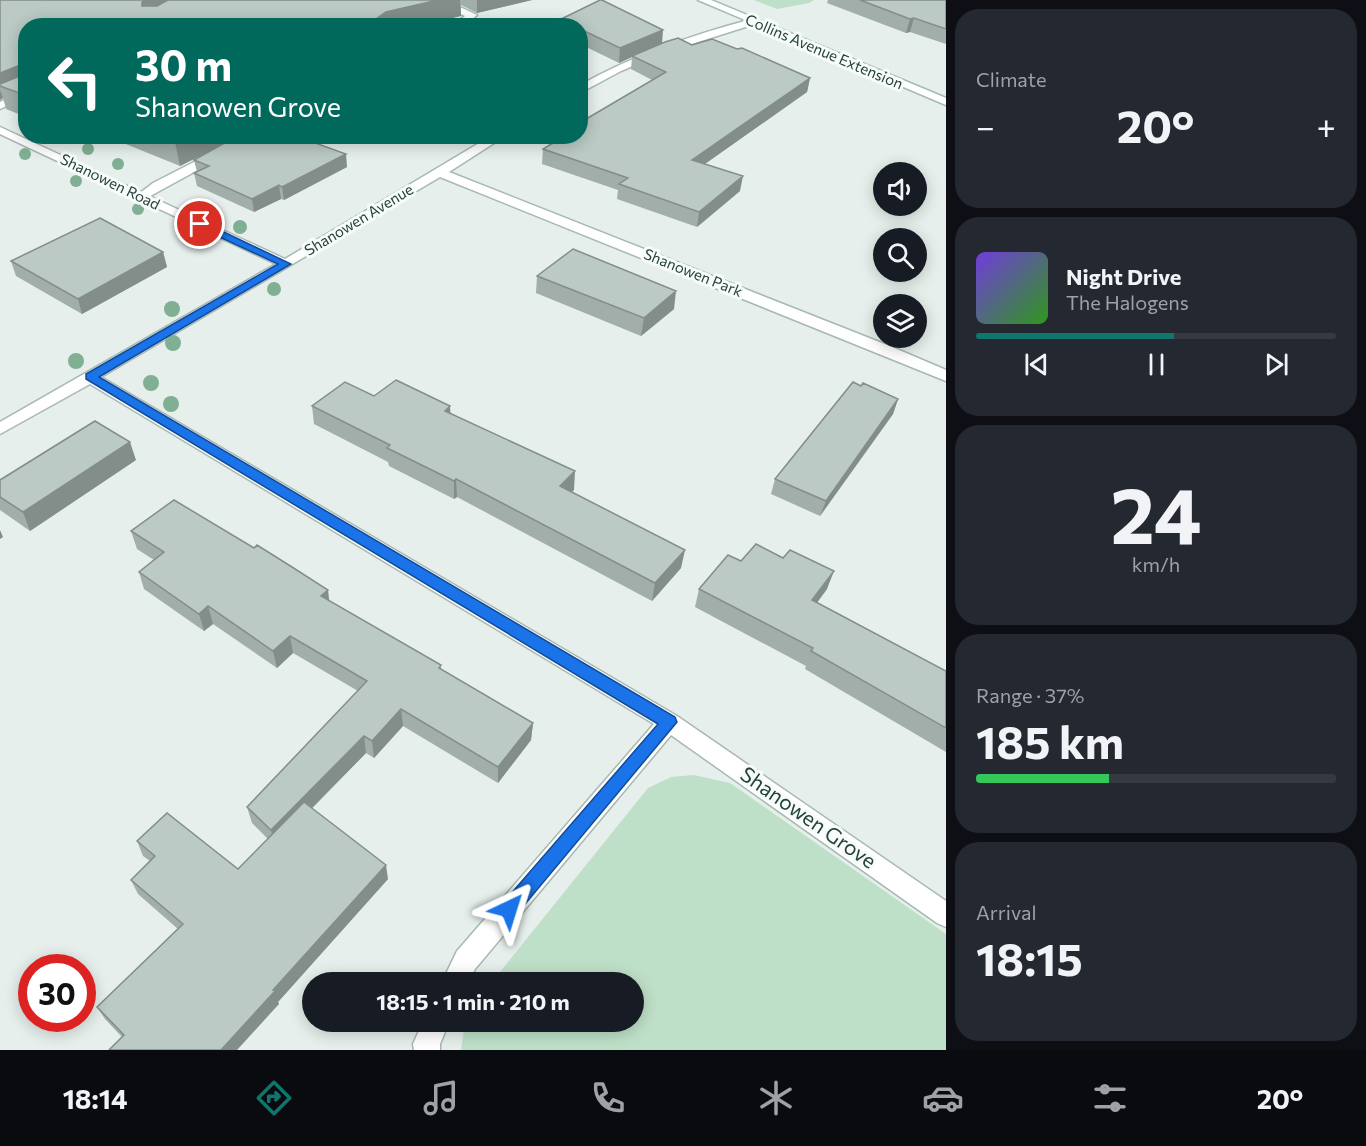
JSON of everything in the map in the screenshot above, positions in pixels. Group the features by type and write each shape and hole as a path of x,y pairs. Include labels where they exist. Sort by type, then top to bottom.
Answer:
{"street":[{"path":"437,0 471,15 467,18"},
{"name":"Collins Avenue Extension","path":"703,0 946,102"},
{"path":"588,85 617,69 659,51 752,22"},
{"path":"0,106 18,97"},
{"name":"Shanowen Road","path":"0,130 18,139"},
{"name":"Shanowen Road","path":"29,144 286,264"},
{"path":"141,197 157,186 239,144"},
{"name":"Shanowen Avenue","path":"0,429 286,264 486,144"},
{"name":"Shanowen Park","path":"439,172 888,350 946,376"},
{"name":"Shanowen Grove","path":"90,377 669,722 946,915"},
{"path":"460,972 466,960 669,722"},
{"path":"427,1050 426,1044 431,1032"}],"green space":[{"path":"754,0 814,0 777,9"},
{"path":"694,775 730,783 946,934 946,1050 461,1050 464,1032 644,1032 644,972 500,972 648,788 671,777"}],"building":[{"path":"0,0 147,0 142,2 142,6 157,6 168,0 438,0 386,12 377,18 18,18 18,66 0,73"},
{"path":"602,0 663,30 620,48 588,33 588,18 563,18"},
{"path":"860,0 946,0 946,29 914,18 910,19"},
{"path":"678,38 692,45 712,39 737,49 742,48 810,78 692,160 743,176 699,212 619,184 628,178 543,149 551,144 588,144 588,118 666,72 632,56"},
{"path":"18,77 18,93 0,86"},
{"path":"223,144 318,144 346,154 282,187 279,185 252,199 194,173 209,166 194,160"},
{"path":"100,218 163,252 78,299 11,261"},
{"path":"573,249 676,291 644,318 537,276"},
{"path":"396,380 450,406 445,411 575,471 560,486 685,550 655,583 456,479 454,481 387,448 390,445 312,406 345,382 374,396"},
{"path":"853,382 861,386 863,383 898,399 826,501 775,479"},
{"path":"95,421 130,442 23,512 0,497 0,480"},
{"path":"174,500 254,548 257,545 328,590 321,596 441,665 439,668 533,723 498,767 401,709 372,741 364,736 271,830 247,807 367,681 290,636 273,651 208,606 199,614 139,572 164,552 131,531"},
{"path":"756,544 783,558 790,550 834,571 812,600 946,671 946,728 811,651 813,648 699,589 728,555 741,561"},
{"path":"304,802 386,865 221,1050 109,1050 124,1035 97,1007 183,924 131,880 155,856 137,841 167,813 238,869"}],"route":[{"path":"200,224 286,264 90,377 669,722 509,909"}]}
